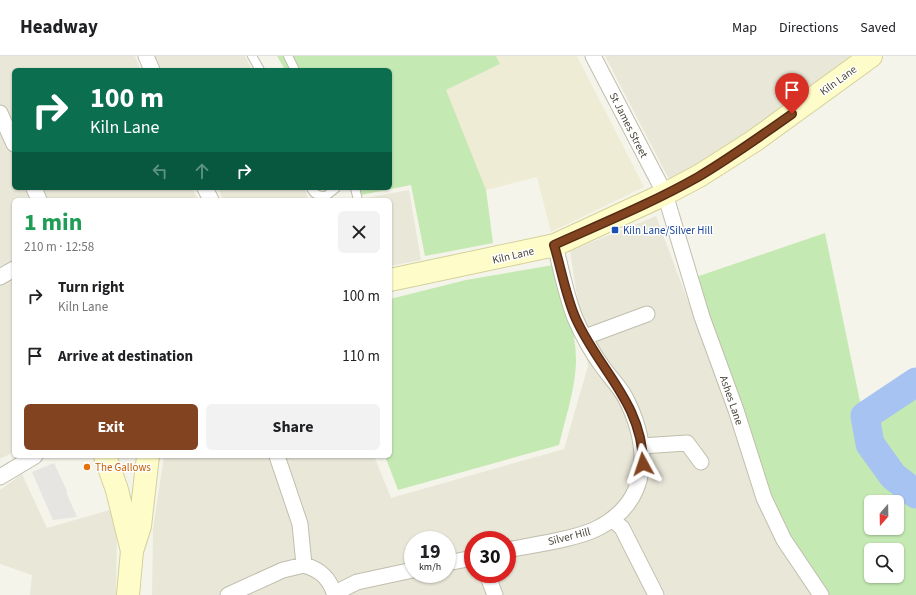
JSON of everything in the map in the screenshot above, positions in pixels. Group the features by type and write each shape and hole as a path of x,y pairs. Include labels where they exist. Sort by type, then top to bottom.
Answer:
{"main road":[{"name":"Kiln Lane","path":"392,280 554,245 665,194 699,176 754,141 867,57"},
{"path":"106,458 117,490 132,551"},
{"path":"128,595 132,551 140,526 148,458"}],"street":[{"path":"146,56 151,68"},
{"name":"St James Street","path":"593,56 665,194"},
{"path":"0,113 12,140"},
{"name":"Ashes Lane","path":"665,194 702,317 736,410 764,498 784,540 821,595"},
{"name":"Silver Hill","path":"516,548 584,534 598,528 612,519 627,503 639,483 643,464 641,446 634,417 624,395 602,366 575,317 554,245"},
{"path":"0,276 12,270"},
{"path":"585,337 647,314"},
{"path":"641,446 687,443 701,462"},
{"path":"0,477 32,458"},
{"path":"278,458 300,524 304,565"},
{"path":"612,519 622,528 656,595"},
{"path":"228,595 283,570 304,565 324,574 328,578 335,594 356,582 404,572"},
{"path":"490,583 495,595"}],"lane":[{"path":"252,56 259,68"},
{"path":"288,56 295,68"},
{"path":"311,190 317,195 326,196 334,190"}],"shaded area":[{"path":"0,56 135,56 140,68 12,68 12,190 193,190 197,198 12,198 12,453 0,459"},
{"path":"154,56 245,56 251,68 160,68"},
{"path":"496,56 577,56 644,187 551,232 537,177 486,190 493,243 425,256 398,113 500,64"},
{"path":"605,56 849,56 851,59 672,185"},
{"path":"219,190 305,190 308,198 222,198"},
{"path":"409,190 421,260 392,266 392,198 366,198"},
{"path":"656,216 781,549 812,595 152,595 153,529 164,458 375,458 391,498 564,449 588,366 570,251"},
{"path":"54,463 77,517 53,520 32,472"},
{"path":"22,474 47,528 113,509 117,524 116,595 30,595 32,575 0,564 0,490"}],"green space":[{"path":"277,56 496,56 500,64 446,90 486,190 493,243 425,256 411,185 392,189 392,68 284,68"},
{"path":"353,190 386,190 356,196"},
{"path":"825,233 862,411 855,433 857,447 874,472 899,495 864,495 864,535 904,535 904,499 916,506 916,595 825,595 782,528 759,473 696,277"},
{"path":"553,265 565,300 574,336 576,360 576,370 572,392 559,445 398,490 386,458 392,458 392,298 466,280"},
{"path":"916,388 916,485 902,474 890,461 880,447 873,431 881,418 892,406"}],"waterway":[{"path":"916,382 865,416 870,444 893,476 916,494"}],"place":[{"name":"Kiln Lane/Silver Hill","path":"615,230"},
{"name":"The Gallows","path":"87,467"}],"route":[{"path":"643,464 643,454 634,417 624,395 592,351 575,317 554,245 665,194 699,176 754,141 792,114"}]}
